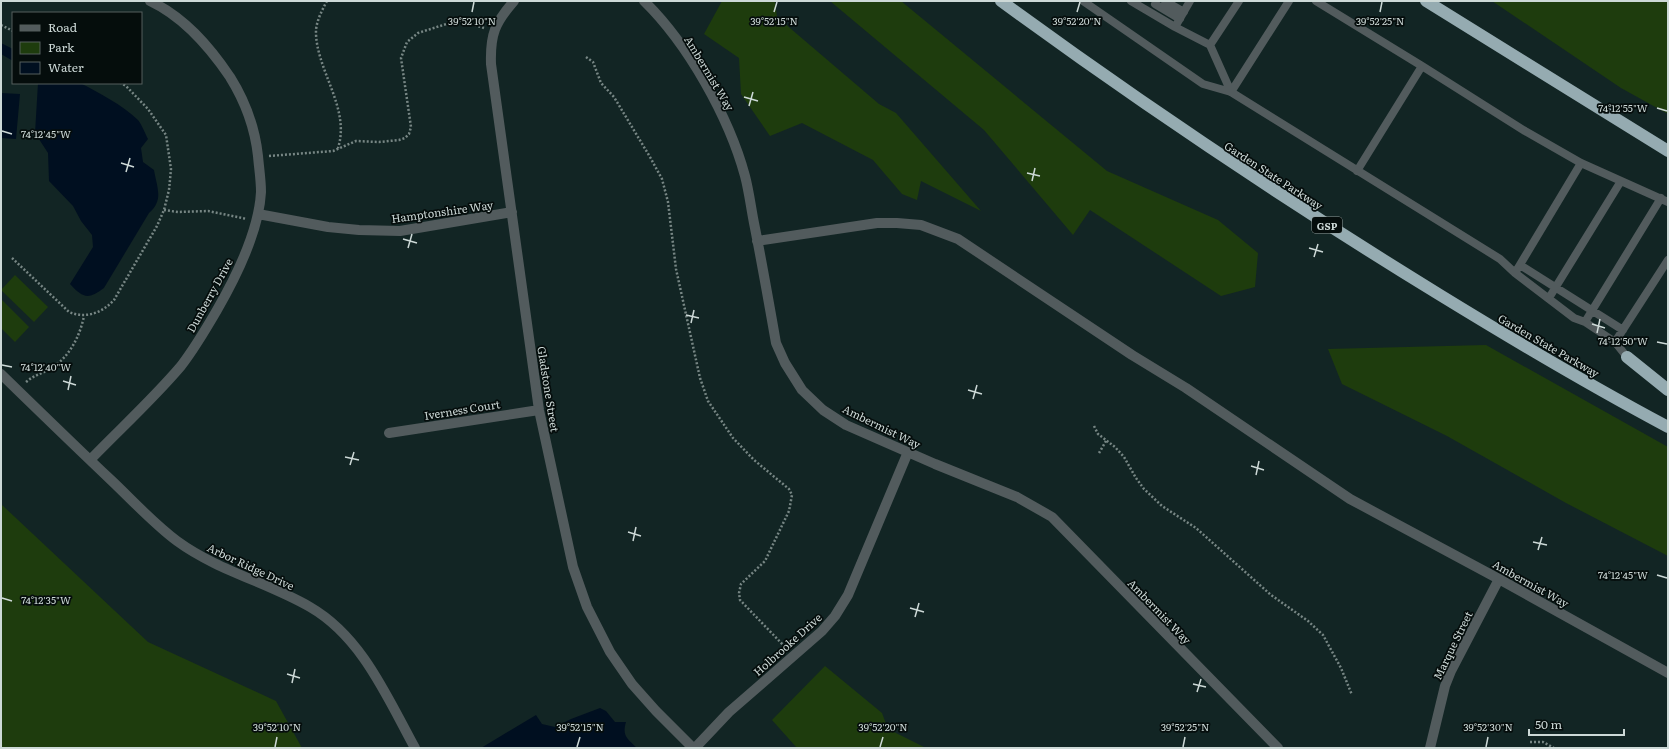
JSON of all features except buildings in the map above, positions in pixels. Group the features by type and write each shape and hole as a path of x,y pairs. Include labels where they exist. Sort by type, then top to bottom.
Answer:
{"highway":[{"name":"Garden State Parkway","path":"1001,1 1120,87 1216,153 1372,254 1506,335 1668,426"},
{"path":"1426,1 1668,152"},
{"path":"1627,357 1668,390"}],"street":[{"name":"Dunberry Drive","path":"90,460 181,365 206,328 231,286 247,249 261,193 256,137 238,90 216,56 194,31 174,15 150,1"},
{"name":"Gladstone Street","path":"514,1 503,13 494,32 490,44 491,64 539,410 573,567 586,607 610,652 632,684 656,711 694,748"},
{"name":"Ambermist Way","path":"644,1 662,20 689,56 730,133 745,175 776,343 785,363 802,390 824,410 846,424 908,452 1017,497 1052,517 1278,748"},
{"name":"Hamptonshire Way","path":"256,217 328,227 359,230 400,231 512,212"},
{"name":"Ambermist Way","path":"757,241 876,223 921,225 958,239 1132,355 1186,388 1350,499 1500,579 1668,673"},
{"name":"Arbor Ridge Drive","path":"1,374 176,541 208,561 282,592 311,607 342,631 369,663 415,748"},
{"name":"Iverness Court","path":"389,433 539,410"},
{"name":"Holbrooke Drive","path":"694,748 729,712 822,631 835,616 848,595 908,452"},
{"name":"Marque Street","path":"1430,748 1445,686 1451,671 1500,579"}],"lane":[{"path":"1083,1 1203,84 1231,92 1500,259 1515,273 1574,318 1585,322 1615,342 1627,357"},
{"path":"1131,1 1175,28 1210,45 1231,92"},
{"path":"1165,1 1182,16"},
{"path":"1210,45 1239,1"},
{"path":"1231,92 1289,1"},
{"path":"1316,1 1525,131 1581,163 1664,200 1585,322"},
{"path":"1175,28 1188,2"},
{"path":"1155,4 1182,16"},
{"path":"1357,171 1422,66"},
{"path":"1515,273 1581,163"},
{"path":"1549,298 1621,181"},
{"path":"1615,342 1668,260"},
{"path":"1520,265 1623,330"}],"path":[{"path":"327,1 316,28 317,45 337,102 341,134 338,149"},
{"path":"258,157 324,152 338,149 356,141 379,142 400,140 405,138 410,134 411,127 401,58 407,42 418,33 459,20 494,32"},
{"path":"1,25 12,30"},
{"path":"586,57 593,62 601,83 614,97 662,179 668,202 676,269 700,378 708,401 733,438 754,460 789,489 792,495 789,511 765,561 741,584 739,593 740,600 793,656"},
{"path":"12,258 69,312 84,316 101,310 114,300 157,226 164,210 169,190 171,169 166,135 148,108 123,84"},
{"path":"164,210 178,212 208,211 256,217"},
{"path":"26,382 31,377 52,368 61,361 74,343 84,316"},
{"path":"1094,426 1098,434 1115,447 1124,457 1140,484 1162,506 1196,528 1271,595 1308,621 1323,635 1341,668 1352,695"},
{"path":"1100,453 1106,441"},
{"path":"1530,742 1543,742 1554,748"}],"green space":[{"path":"722,1 775,1 777,17 879,104 896,113 981,211 921,181 917,200 902,194 873,160 802,123 770,136 741,94 739,58 704,34"},
{"path":"830,1 901,1 1107,171 1218,220 1258,253 1255,287 1221,296 1090,210 1073,235 984,130"},
{"path":"1492,1 1668,1 1668,114 1621,88"},
{"path":"15,275 48,307 34,322 1,290"},
{"path":"1,299 29,327 15,342 1,328"},
{"path":"1486,345 1668,447 1668,556 1566,503 1447,436 1342,384 1328,349"},
{"path":"1,504 148,642 276,701 302,748 1,748"},
{"path":"825,666 882,713 888,729 926,748 797,748 772,720"}],"water":[{"path":"1,43 12,48 12,60 1,54"},
{"path":"38,84 82,84 125,109 138,120 148,139 141,148 143,162 154,170 158,188 157,203 149,213 104,288 90,296 82,295 70,284 93,247 92,235 81,221 73,206 49,181 48,153 35,133"},
{"path":"1,93 20,94 16,139 1,138"},
{"path":"600,708 606,711 615,722 626,722 625,734 630,742 637,748 481,748 536,715 542,724 555,727"}]}
